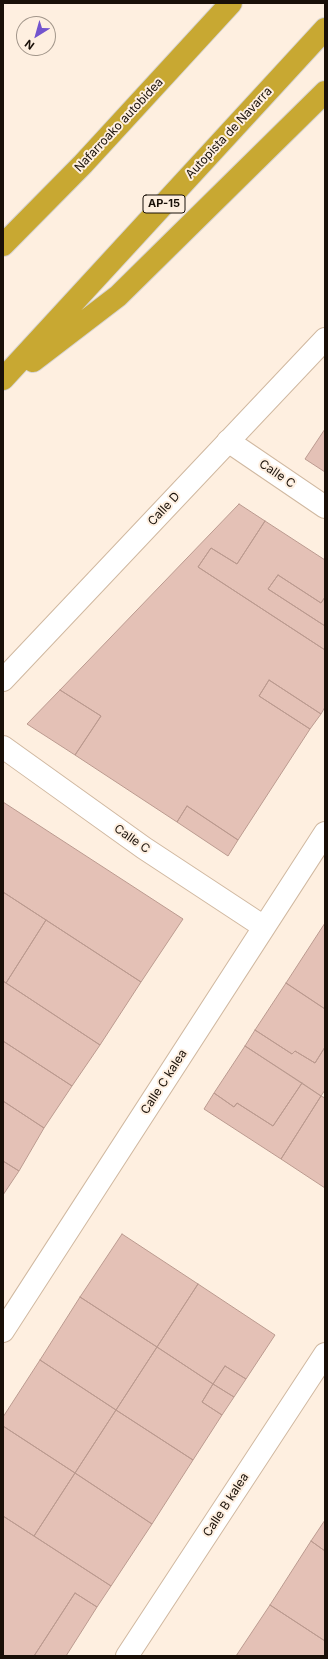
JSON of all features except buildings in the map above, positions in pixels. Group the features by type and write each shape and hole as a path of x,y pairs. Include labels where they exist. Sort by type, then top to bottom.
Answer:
{"highway":[{"name":"Nafarroako autobidea","path":"3,245 83,164 231,3"},
{"name":"Autopista de Navarra","path":"3,379 325,29"},
{"path":"3,384 118,296 325,92"}],"street":[{"name":"Calle D","path":"3,680 325,339"},
{"name":"Calle C","path":"228,441 325,507"},
{"name":"Calle C","path":"3,747 144,848 264,927"},
{"name":"Calle C kalea","path":"3,1330 325,833"},
{"name":"Calle B kalea","path":"128,1656 325,1354"}]}
